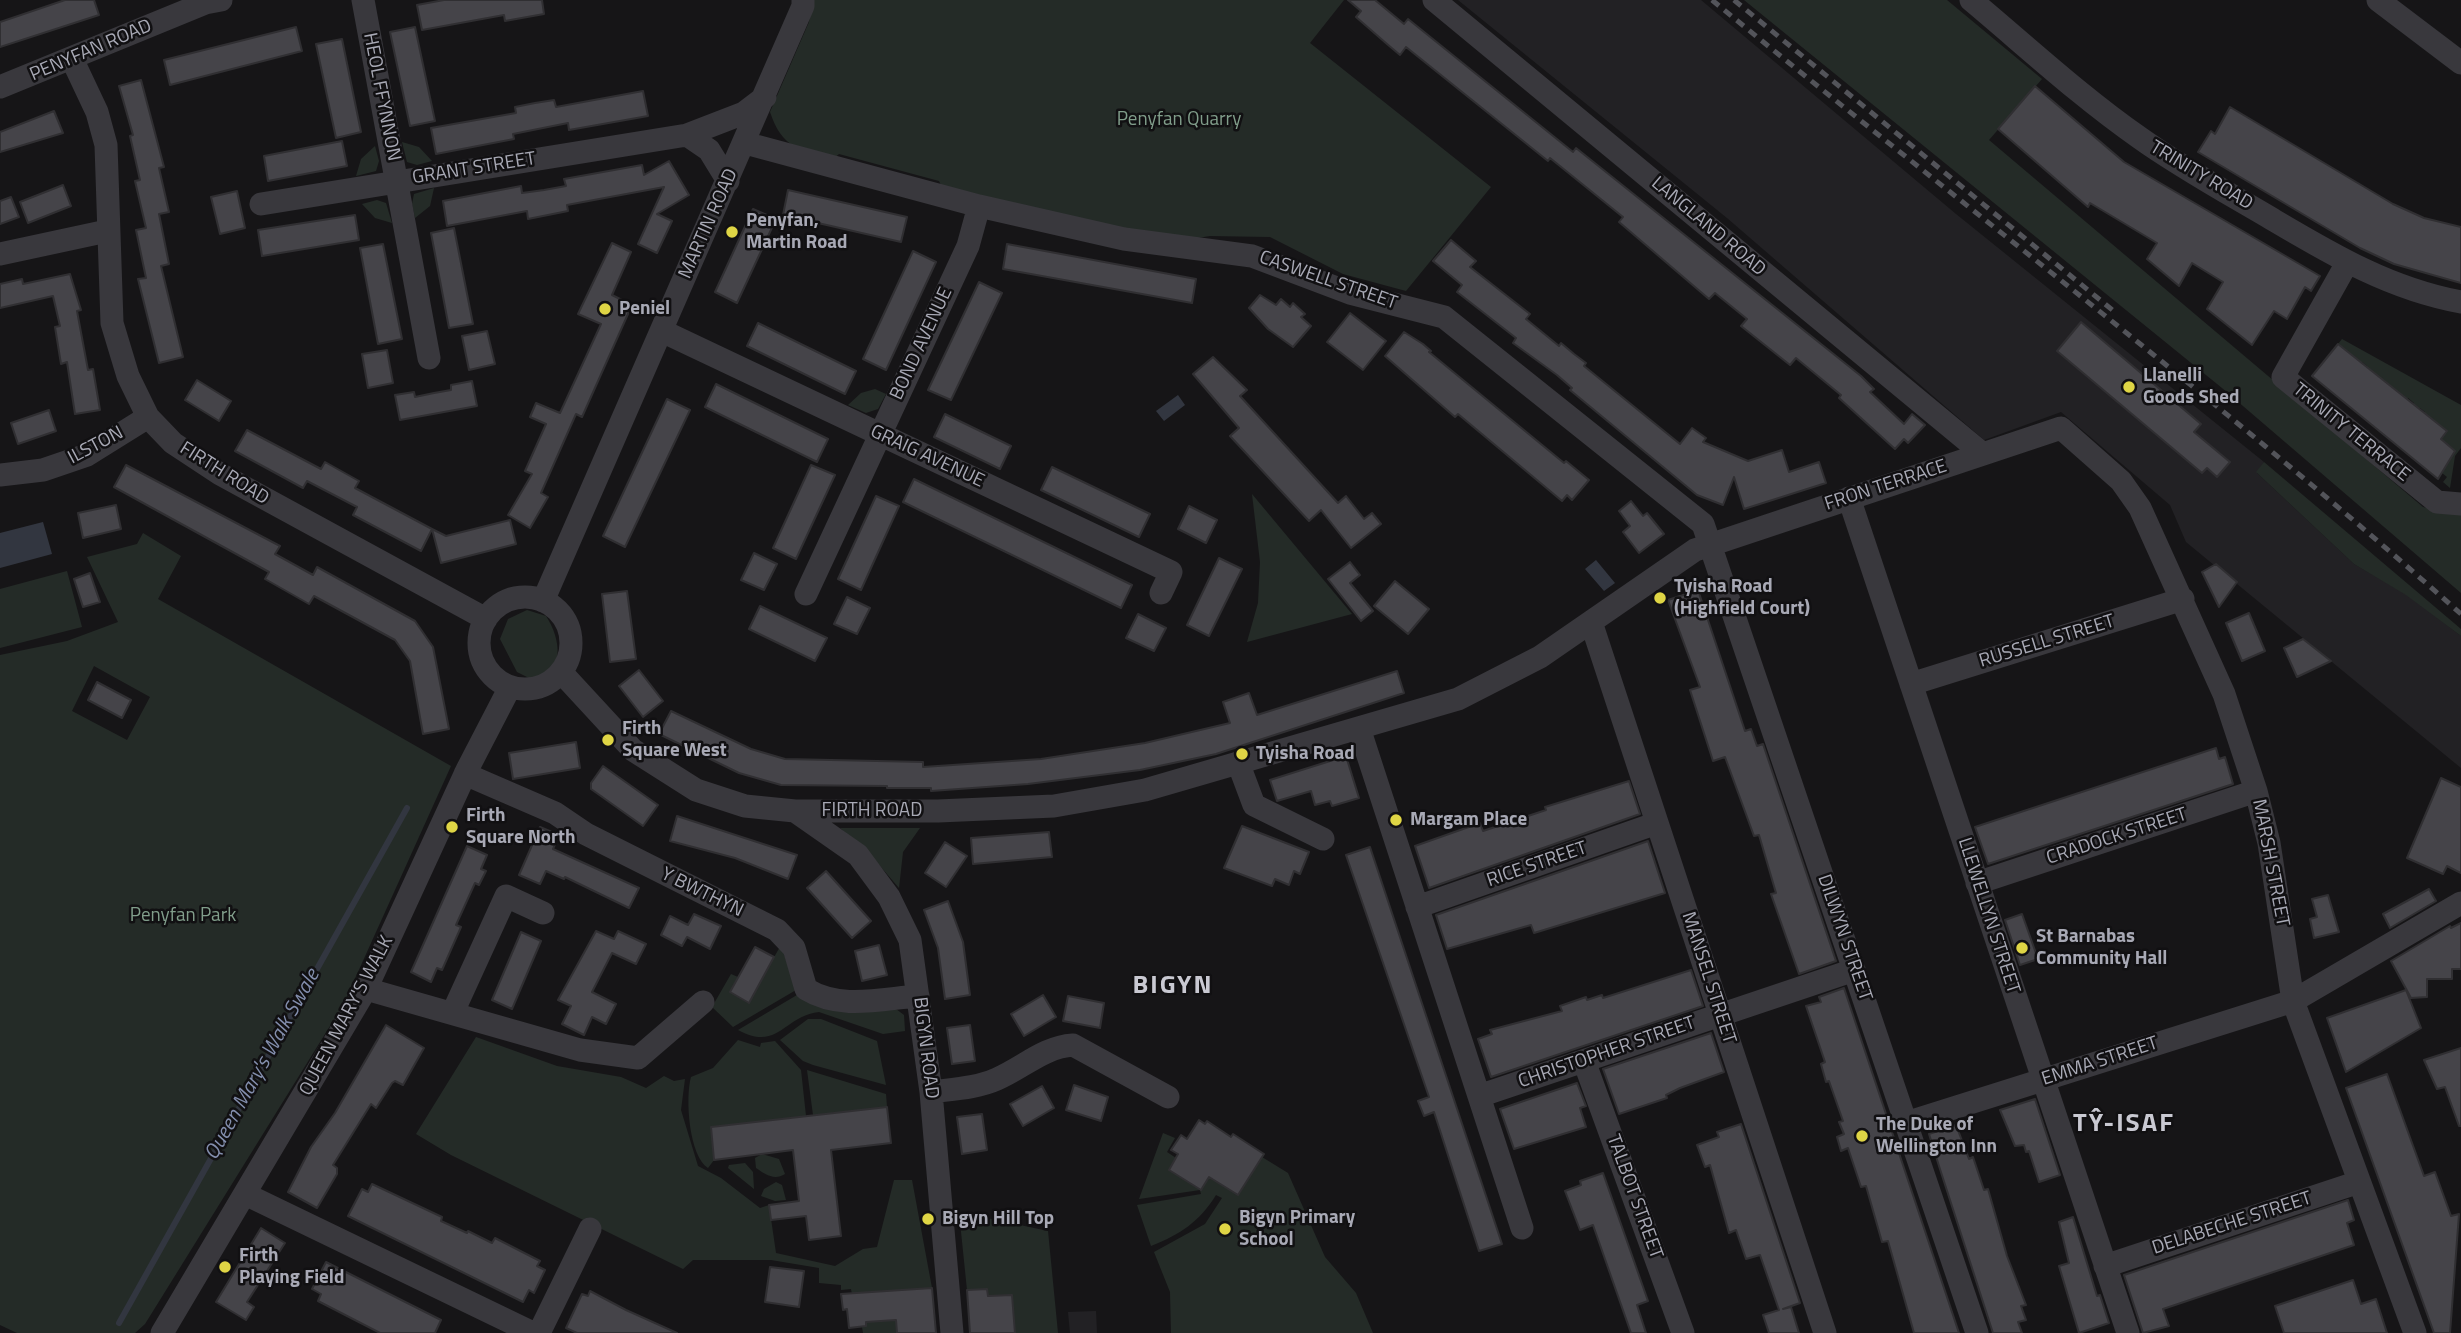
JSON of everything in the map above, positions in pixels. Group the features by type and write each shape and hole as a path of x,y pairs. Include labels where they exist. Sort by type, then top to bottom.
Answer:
{"street":[{"name":"PENYFAN ROAD","path":"0,87 72,60 205,3 221,0"},
{"name":"HEOL FFYNNON","path":"363,0 429,358"},
{"name":"MARTIN ROAD","path":"543,601 765,97 803,6 803,0"},
{"name":"LANGLAND ROAD","path":"1434,0 1983,454"},
{"name":"TRINITY ROAD","path":"1971,0 2138,137 2347,263 2386,282 2461,302"},
{"path":"2378,0 2461,63"},
{"name":"FIRTH ROAD","path":"72,60 97,112 106,145 112,323 128,376 148,417 173,443 220,474 486,620"},
{"name":"GRANT STREET","path":"261,204 687,135 744,113 765,97"},
{"path":"687,135 709,150 728,181"},
{"name":"CASWELL STREET","path":"745,143 979,206 1124,239 1252,256 1350,293 1444,317 1703,524 1711,544"},
{"name":"BOND AVENUE","path":"806,594 968,246 979,206"},
{"path":"0,254 107,231"},
{"name":"TRINITY TERRACE","path":"2347,263 2283,377 2437,502 2461,504"},
{"name":"GRAIG AVENUE","path":"662,331 1171,572 1161,593"},
{"name":"ILSTON","path":"0,475 43,470 88,455 148,417"},
{"name":"FRON TERRACE","path":"1711,544 2061,428"},
{"name":"MARSH STREET","path":"2061,428 2122,481 2150,527 2224,694 2256,791 2279,897 2293,1001 2415,1333"},
{"name":"LLEWELLYN STREET","path":"1849,498 2128,1333"},
{"path":"1323,839 1254,805 1233,766 1458,699 1540,657 1664,569 1711,544"},
{"name":"DILWYN STREET","path":"1711,544 1977,1333"},
{"path":"514,598 543,601 556,609 570,632 571,647 561,672 538,687 510,687 497,680 480,656 478,641 486,620 500,604 514,598"},
{"name":"RUSSELL STREET","path":"1911,684 2183,599"},
{"name":"MANSEL STREET","path":"1591,622 1825,1333"},
{"name":"FIRTH ROAD","path":"561,672 633,750 696,790 745,806 795,811 938,811 1054,806 1145,790 1233,766"},
{"name":"QUEEN MARY'S WALK","path":"162,1333 366,989 465,774 510,687"},
{"path":"1359,728 1522,1228"},
{"name":"Y BWTHYN","path":"465,774 555,813 586,834 777,930 794,948 806,989 824,1000 859,1002 918,996"},
{"name":"CRADOCK STREET","path":"1977,883 2256,791"},
{"name":"BIGYN ROAD","path":"795,811 858,855 889,897 910,940 932,1092 952,1333"},
{"name":"RICE STREET","path":"1417,907 1657,823"},
{"path":"453,1012 506,896 543,913"},
{"name":"EMMA STREET","path":"1906,1124 2293,1001 2461,903"},
{"name":"CHRISTOPHER STREET","path":"1479,1096 1854,970"},
{"path":"366,989 580,1050 638,1058 703,1002"},
{"path":"932,1092 971,1087 997,1079 1057,1046 1073,1045 1168,1097"},
{"name":"TALBOT STREET","path":"1584,1061 1682,1333"},
{"name":"DELABECHE STREET","path":"2105,1266 2359,1182"},
{"path":"245,1194 533,1333"},
{"path":"539,1333 590,1228"}],"shaded area":[{"path":"1458,0 1701,0 1956,214 2264,462 2257,473 2354,564 2406,594 2461,636 2461,768 2186,542 2170,505 2061,412 1984,440 1727,218"},
{"path":"1178,395 1185,405 1164,421 1156,411"},
{"path":"43,522 52,554 0,568 0,533"},
{"path":"1596,560 1615,583 1604,591 1585,569"},
{"path":"1096,1311 1097,1333 1070,1333 1068,1312"}],"green space":[{"name":"Penyfan Quarry","path":"813,0 1344,0 1310,43 1491,187 1406,291 1343,274 1270,237 1210,236 1178,241 943,189 939,181 839,154 832,160 793,146 780,133 770,112 809,22"},
{"path":"1744,0 1947,0 2042,79 1989,140 2423,507 2461,515 2461,593 2222,388"},
{"path":"402,142 419,147 432,161 417,165 407,162"},
{"path":"375,146 379,161 376,171 356,176 361,159"},
{"path":"434,188 430,206 415,218 412,204 414,194"},
{"path":"377,200 386,203 392,223 375,218 362,204"},
{"path":"2342,339 2461,405 2461,448 2455,456 2450,488 2443,482 2447,477 2442,473 2455,451 2446,444 2432,450 2447,431 2441,427 2409,432 2425,412 2420,408 2403,427 2398,423 2414,403 2408,398 2391,418 2352,385 2367,366 2362,362 2346,382 2345,350 2338,344"},
{"path":"875,389 886,394 878,409 866,413 848,405 861,393"},
{"path":"2264,462 2461,629 2461,636 2406,595 2354,564 2256,472"},
{"path":"1252,494 1352,614 1247,642 1258,603 1260,562"},
{"name":"Penyfan Park","path":"143,533 181,556 158,599 451,766 343,1005 145,1324 135,1333 17,1333 0,1325 0,655 67,641 118,622 87,557 137,544","holes":["94,666 150,697 127,740 72,711"]},
{"path":"67,571 82,627 0,648 0,589"},
{"path":"527,610 546,616 555,635 558,654 551,670 533,680 517,672 500,639 508,619"},
{"path":"840,828 920,828 903,852 899,888 868,852"},
{"path":"781,945 796,990 733,1027 712,1007 731,974 738,977 730,992 748,1003"},
{"path":"797,995 832,1010 857,1012 896,1009 904,1015 905,1031 883,1034 819,1012 807,1015 772,1035 763,1037 738,1030"},
{"path":"808,1019 821,1019 877,1041 886,1085 803,1061 780,1040"},
{"path":"476,1037 557,1066 621,1077 646,1088 664,1076 674,1081 685,1079 681,1110 698,1166 721,1178 760,1208 769,1205 776,1253 835,1266 863,1249 877,1247 894,1180 912,1180 932,1288 877,1292 878,1305 911,1319 897,1333 863,1333 865,1320 851,1289 841,1290 841,1285 819,1283 819,1268 771,1260 693,1260 683,1269 451,1155 416,1134"},
{"path":"738,1040 760,1047 761,1043 775,1041 801,1070 806,1116 711,1127 714,1160 708,1168 696,1152 690,1126 688,1098 691,1077 713,1068"},
{"path":"807,1070 886,1094 887,1107 813,1115"},
{"name":"Bigyn Primary School","path":"1163,1133 1175,1138 1167,1152 1176,1158 1169,1170 1201,1190 1209,1177 1239,1194 1262,1157 1288,1173 1325,1257 1356,1293 1373,1333 1171,1333 1170,1292 1154,1252 1205,1224 1222,1198 1216,1195 1203,1213 1188,1226 1151,1246 1137,1205 1201,1194 1200,1190 1139,1199"},
{"path":"762,1154 779,1159 785,1174 773,1177 756,1168 755,1158"},
{"path":"745,1163 753,1172 754,1189 728,1168 729,1165"},
{"path":"776,1182 782,1185 786,1200 775,1201 761,1196 764,1189"},
{"path":"959,1212 1048,1231 1058,1333 1015,1333 1015,1329 987,1306 1013,1305 1013,1295 988,1296 967,1290"}],"building":[{"path":"65,0 94,0 99,15 0,47 0,22"},
{"path":"444,0 542,0 544,14 505,21 504,15 422,30 417,5"},
{"path":"1348,0 1375,0 1404,24 1408,19 1573,152 1576,148 1861,376 1874,389 1870,392 1904,424 1912,414 1925,425 1908,443 1904,439 1895,449 1839,398 1841,395 1796,358 1790,365 1741,326 1747,319 1715,293 1709,299 1619,222 1623,217 1550,158 1548,161 1406,47 1400,55 1356,17 1361,11"},
{"path":"296,27 302,51 170,85 164,60"},
{"path":"415,27 435,121 410,126 390,32"},
{"path":"342,39 361,132 336,138 316,44"},
{"path":"141,80 164,167 159,168 169,212 159,214 169,264 161,266 183,357 159,363 138,279 146,278 136,230 146,228 135,181 140,180 130,136 133,135 119,86"},
{"path":"2035,86 2124,162 2320,276 2311,291 2305,287 2287,319 2274,311 2252,345 2207,309 2223,282 2192,263 2179,286 2147,259 2157,243 2090,203 2088,207 1998,129"},
{"path":"643,91 648,116 569,130 568,123 513,134 514,139 436,154 431,128 516,113 515,107 535,103 554,100 556,107"},
{"path":"2230,107 2393,204 2424,218 2461,227 2461,283 2394,264 2360,248 2198,152 2211,131 2215,134"},
{"path":"54,111 63,133 0,152 0,132"},
{"path":"342,141 347,166 268,181 264,156"},
{"path":"669,161 689,195 657,214 672,221 657,253 638,244 664,187 567,205 568,211 528,219 527,211 447,226 443,201 521,186 522,193 544,190 566,186 564,179 642,165 644,175"},
{"path":"63,185 71,206 28,223 20,202"},
{"path":"788,190 907,217 901,242 783,215"},
{"path":"237,191 245,228 220,234 211,197"},
{"path":"11,197 19,217 0,224 0,201"},
{"path":"753,209 776,219 737,303 715,292"},
{"path":"355,215 359,240 262,256 258,230"},
{"path":"454,228 473,324 449,328 431,233"},
{"path":"1451,240 1476,261 1470,267 1530,314 1526,319 1559,346 1561,343 1586,363 1584,366 1680,444 1692,428 1706,438 1703,442 1748,461 1782,450 1789,472 1819,462 1826,483 1744,509 1734,477 1723,505 1697,495 1570,390 1572,388 1557,375 1513,343 1516,338 1457,292 1462,285 1433,261"},
{"path":"612,243 631,252 612,295 632,305 582,417 576,414 541,493 548,497 530,528 508,515 532,474 525,471 546,424 530,417 536,403 560,413 601,324 578,314"},
{"path":"383,244 402,339 378,344 360,248"},
{"path":"1007,244 1196,279 1192,303 1003,269"},
{"path":"913,251 936,262 886,370 863,359"},
{"path":"70,274 81,310 77,311 88,370 93,369 100,410 75,414 67,362 61,364 55,327 60,326 53,296 0,308 0,284 22,279 23,284"},
{"path":"979,282 1002,293 951,400 928,390"},
{"path":"1260,295 1276,305 1281,299 1290,307 1293,303 1305,314 1301,317 1311,326 1293,347 1268,329 1249,308"},
{"path":"1350,313 1386,341 1363,370 1327,342"},
{"name":"Llanelli Goods Shed","path":"2081,322 2201,424 2194,432 2230,462 2217,477 2207,468 2202,473 2057,351"},
{"path":"758,323 856,371 845,394 747,346"},
{"path":"487,331 495,364 469,370 462,336"},
{"path":"1404,332 1423,344 1431,351 1429,352 1564,463 1566,461 1589,480 1572,500 1567,495 1562,501 1458,414 1455,417 1385,356"},
{"path":"2338,344 2447,431 2441,439 2455,451 2438,479 2312,376"},
{"path":"387,350 393,383 368,388 362,354"},
{"path":"1213,357 1247,390 1240,396 1338,503 1346,496 1364,519 1372,513 1381,524 1351,548 1321,510 1309,521 1230,436 1239,428 1193,374"},
{"path":"197,380 231,401 219,421 185,400"},
{"path":"472,381 477,406 400,420 395,395 414,392 415,397 451,390 451,385"},
{"path":"716,384 828,439 817,462 705,407"},
{"path":"667,399 690,410 625,547 603,536"},
{"path":"49,410 56,431 18,444 11,423"},
{"path":"945,414 1011,446 1000,469 934,437"},
{"path":"247,430 321,469 325,462 359,481 355,488 432,529 421,551 353,515 357,507 307,481 303,488 235,451"},
{"path":"126,465 280,546 275,554 313,575 317,567 415,621 433,647 449,729 423,734 410,661 395,640 314,596 309,604 265,579 269,572 114,487"},
{"path":"811,465 835,475 796,559 773,548"},
{"path":"1052,467 1150,514 1139,537 1041,490"},
{"path":"914,479 1132,585 1121,608 903,502"},
{"path":"876,496 899,506 861,590 838,579"},
{"path":"1631,501 1643,516 1647,513 1664,534 1639,553 1623,532 1630,526 1619,511"},
{"path":"116,505 121,529 83,538 78,513"},
{"path":"1189,506 1217,520 1206,543 1178,529"},
{"path":"510,520 516,544 441,563 432,529 446,536"},
{"path":"754,553 777,564 764,590 741,580"},
{"path":"1219,558 1242,569 1209,636 1187,625"},
{"path":"1350,562 1360,575 1350,583 1373,611 1361,621 1328,579"},
{"path":"2216,564 2237,582 2219,607 2202,572"},
{"path":"90,573 100,602 83,607 74,579"},
{"path":"1395,581 1429,609 1408,634 1374,606"},
{"path":"1698,590 1745,731 1751,729 1757,746 1763,744 1836,961 1799,974 1771,894 1776,893 1759,835 1754,836 1725,757 1713,761 1690,690 1700,687 1668,600"},
{"path":"627,591 636,659 610,662 602,594"},
{"path":"847,597 870,608 857,634 834,624"},
{"path":"760,606 827,638 815,661 749,629"},
{"path":"2249,613 2265,651 2242,661 2226,623"},
{"path":"1138,614 1166,628 1154,651 1126,638"},
{"path":"2303,639 2331,661 2297,677 2284,648"},
{"path":"639,670 663,701 643,717 619,686"},
{"path":"1397,671 1404,693 1216,754 1140,770 1028,784 931,791 931,788 887,786 781,785 739,773 659,734 671,711 751,749 785,759 923,762 923,767 1041,759 1145,743 1230,723 1223,702 1249,693 1257,715"},
{"path":"97,682 131,700 122,718 88,700"},
{"path":"576,742 580,768 513,779 509,753"},
{"path":"2216,748 2219,759 2225,757 2233,784 1988,864 1975,827"},
{"path":"1346,756 1359,798 1332,806 1330,801 1315,805 1311,791 1277,801 1270,780"},
{"path":"603,766 658,805 643,826 591,789 591,783"},
{"path":"2441,778 2461,787 2461,873 2447,866 2443,874 2407,858"},
{"path":"1629,781 1640,814 1429,888 1415,846 1480,823 1483,831 1546,810 1545,807"},
{"path":"677,816 797,855 788,879 735,858 670,841"},
{"path":"1242,826 1309,852 1300,874 1294,871 1289,885 1275,879 1272,886 1224,868"},
{"path":"540,827 559,835 553,849 639,888 629,908 565,877 564,879 546,871 540,884 519,875"},
{"path":"1049,832 1052,857 973,864 971,838"},
{"path":"1648,841 1665,893 1534,933 1531,925 1447,949 1436,915"},
{"path":"945,842 967,856 946,887 925,873"},
{"path":"467,846 487,855 481,869 486,871 479,885 475,883 456,925 461,927 442,970 437,968 431,982 411,972"},
{"path":"1370,847 1502,1244 1479,1251 1434,1112 1424,1116 1418,1101 1429,1097 1346,855"},
{"path":"826,871 871,921 852,938 807,888"},
{"path":"2429,889 2436,901 2390,928 2383,914"},
{"path":"2328,895 2339,932 2314,938 2310,919 2317,917 2312,899"},
{"path":"948,901 963,942 970,995 945,999 938,948 924,910"},
{"path":"694,914 721,926 710,949 687,937 682,946 661,935 670,916 688,925"},
{"name":"St Barnabas Community Hall","path":"2022,914 2038,959 2020,965 2005,920"},
{"path":"2461,923 2461,969 2452,969 2452,979 2427,979 2427,997 2411,998 2391,961 2450,926 2451,928"},
{"path":"596,931 614,939 618,931 646,944 636,964 612,953 592,992 616,1004 606,1024 592,1017 584,1035 562,1024 571,1006 558,1000"},
{"path":"521,932 541,941 512,1009 492,1000"},
{"path":"879,945 887,975 862,981 855,951"},
{"path":"755,947 774,957 749,1003 730,992"},
{"path":"1691,970 1703,1006 1491,1077 1478,1039 1492,1034 1490,1030 1562,1011 1560,1006 1586,997 1587,1000 1602,995 1603,998"},
{"path":"1844,988 1959,1333 1914,1333 1888,1241 1882,1242 1866,1186 1861,1187 1848,1148 1841,1151 1837,1137 1844,1134 1839,1122 1843,1121 1829,1081 1826,1082 1821,1064 1825,1062 1806,1006 1821,1002 1819,997"},
{"path":"2406,990 2421,1028 2346,1072 2327,1018"},
{"path":"1043,995 1056,1017 1024,1036 1011,1014"},
{"path":"1068,996 1104,1003 1100,1028 1063,1021"},
{"path":"386,1025 424,1048 403,1085 395,1081 376,1108 371,1104 333,1165 337,1168 337,1174 317,1208 288,1192 311,1147 335,1113"},
{"path":"970,1025 975,1061 952,1064 947,1028"},
{"path":"1711,1033 1724,1072 1680,1088 1666,1095 1667,1098 1619,1114 1603,1069"},
{"path":"2461,1048 2459,1126 2445,1087 2437,1089 2424,1060"},
{"path":"2387,1074 2424,1176 2435,1172 2451,1216 2459,1214 2450,1333 2434,1333 2346,1088"},
{"path":"1577,1083 1586,1106 1580,1108 1586,1127 1514,1149 1500,1109"},
{"path":"1074,1085 1108,1097 1101,1121 1066,1110"},
{"path":"1042,1086 1054,1108 1023,1126 1010,1104"},
{"path":"2035,1099 2060,1175 2039,1182 2029,1151 2026,1152 2024,1145 2015,1146 2000,1110"},
{"path":"887,1107 891,1143 831,1150 841,1236 809,1240 806,1216 771,1220 769,1205 799,1201 793,1150 714,1160 711,1127"},
{"path":"982,1114 987,1150 962,1154 957,1117"},
{"path":"1199,1120 1205,1124 1207,1121 1231,1137 1233,1134 1264,1154 1238,1195 1209,1177 1201,1190 1169,1170 1178,1154 1171,1150 1181,1135 1187,1139"},
{"path":"1741,1124 1800,1303 1783,1309 1791,1307 1799,1333 1769,1333 1763,1315 1779,1310 1760,1255 1746,1259 1736,1230 1729,1233 1710,1165 1705,1167 1697,1145 1719,1137 1717,1132"},
{"path":"1956,1125 1969,1159 1973,1157 1984,1190 1988,1189 2007,1256 2026,1305 2021,1306 2026,1320 2018,1322 2022,1333 1993,1333 1939,1166 1929,1134"},
{"path":"1603,1173 1648,1301 1637,1305 1646,1333 1631,1333 1593,1225 1580,1230 1565,1191 1581,1185 1580,1181"},
{"path":"372,1184 442,1217 441,1221 467,1233 468,1231 492,1243 495,1238 540,1261 537,1266 545,1270 534,1293 529,1290 523,1302 348,1216 362,1189 368,1192"},
{"path":"2348,1200 2354,1220 2347,1223 2354,1245 2163,1309 2169,1326 2143,1333 2124,1275"},
{"path":"2073,1217 2097,1296 2100,1295 2109,1323 2079,1333 2059,1266 2069,1263 2059,1222"},
{"path":"261,1228 285,1243 247,1302 254,1307 246,1320 216,1302"},
{"path":"326,1262 441,1320 435,1333 380,1333 318,1301 321,1294 312,1289"},
{"path":"770,1267 804,1271 799,1307 765,1302"},
{"path":"2353,1280 2361,1304 2376,1299 2387,1333 2284,1333 2275,1306"},
{"path":"932,1288 936,1333 897,1333 896,1320 866,1322 866,1326 849,1328 847,1309 843,1310 841,1294"},
{"path":"987,1289 988,1296 1012,1295 1015,1333 970,1333 967,1290"},
{"path":"590,1291 677,1333 577,1333 566,1328 582,1294 588,1296"}],"waterway":[{"name":"Queen Mary's Walk Swale","path":"119,1323 407,808"}],"railway":[{"path":"1712,0 2184,379 2370,534 2461,614"},
{"path":"1734,0 2116,313"}],"place":[{"name":"Penyfan, Martin Road","path":"732,232"},
{"name":"Peniel","path":"605,309"},
{"name":"Llanelli Goods Shed","path":"2129,387"},
{"name":"Tyisha Road (Highfield Court)","path":"1660,598"},
{"name":"Firth Square West","path":"608,740"},
{"name":"Tyisha Road","path":"1242,754"},
{"name":"Margam Place","path":"1396,820"},
{"name":"Firth Square North","path":"452,827"},
{"name":"St Barnabas Community Hall","path":"2022,948"},
{"name":"The Duke of Wellington Inn","path":"1862,1136"},
{"name":"Bigyn Hill Top","path":"928,1219"},
{"name":"Bigyn Primary School","path":"1225,1229"},
{"name":"Firth Playing Field","path":"225,1267"}],"district":[{"name":"BIGYN","path":"1173,987"},
{"name":"TŶ-ISAF","path":"2124,1125"}]}
